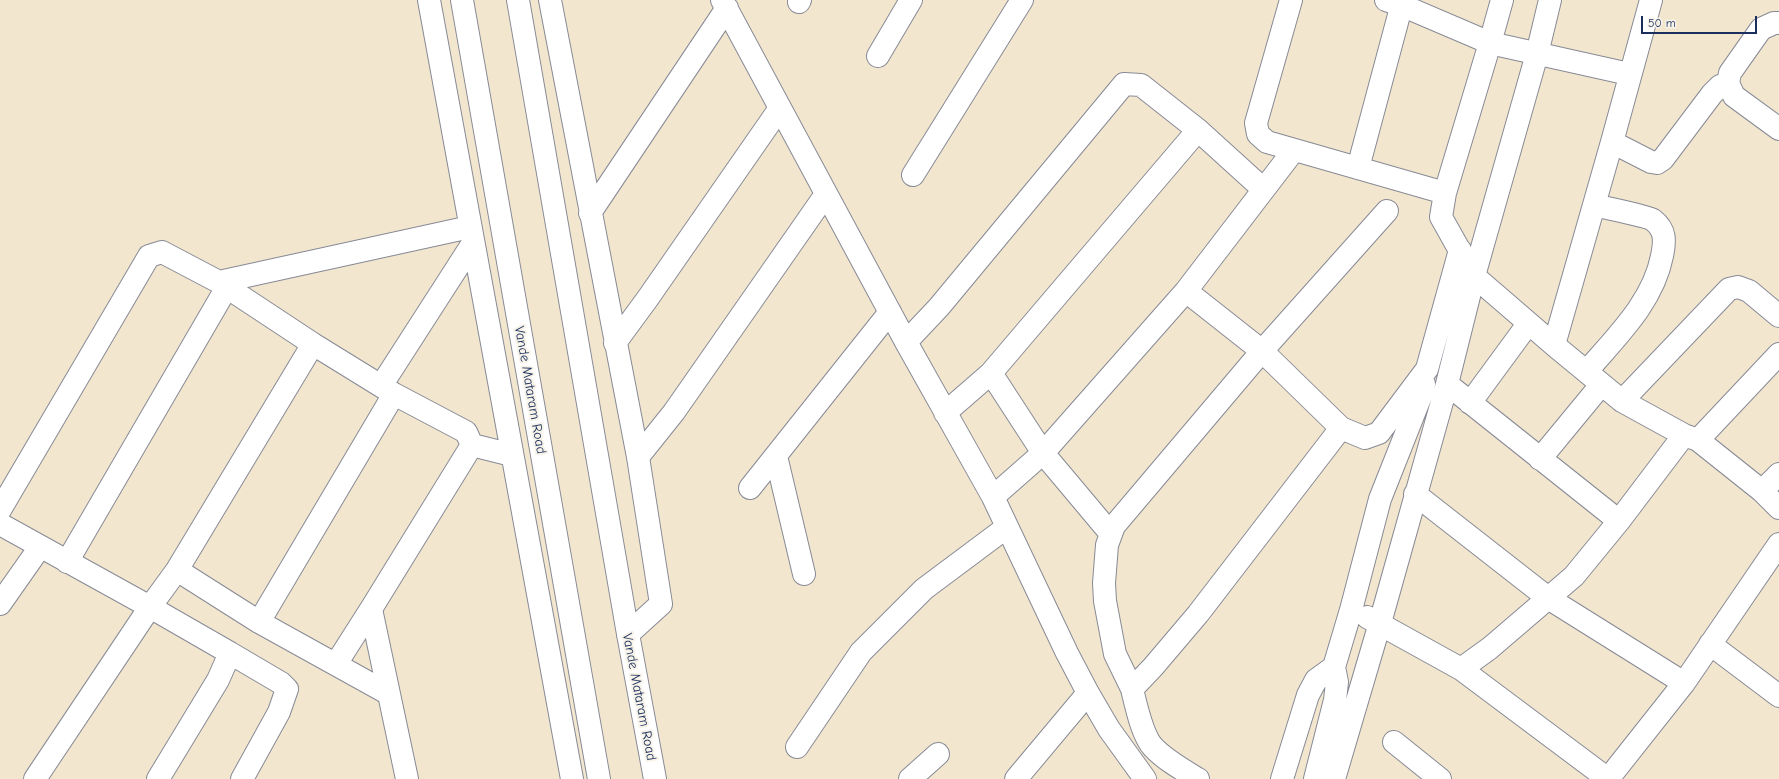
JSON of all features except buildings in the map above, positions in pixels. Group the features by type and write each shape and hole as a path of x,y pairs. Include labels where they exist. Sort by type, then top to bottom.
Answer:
{"street":[{"path":"428,0 572,779"},
{"name":"Vande Mataram Road","path":"462,0 599,779"},
{"name":"Vande Mataram Road","path":"518,0 628,634 655,779"},
{"path":"550,0 638,458 661,604 628,634"},
{"path":"878,56 911,0"},
{"path":"913,175 1022,0"},
{"path":"1291,0 1256,123 1258,134 1267,142 1445,193"},
{"path":"1502,0 1445,193 1441,217 1474,276 1528,324 1622,401 1691,437 1762,491 1779,508"},
{"path":"1334,779 1380,623 1447,384 1474,276 1537,54 1550,0"},
{"path":"1554,345 1651,0"},
{"path":"1358,168 1396,2 1490,42 1629,74"},
{"path":"590,213 724,4 906,342 993,497 1067,653 1088,693 1109,729 1144,779"},
{"path":"1779,23 1774,23 1761,29 1730,73 1728,83 1734,96 1779,129"},
{"path":"1612,142 1651,162 1657,163 1663,159 1712,94 1720,86 1728,83"},
{"path":"906,342 939,307 1124,84 1141,85 1198,130 1263,189"},
{"path":"615,343 780,108"},
{"path":"945,413 991,373 1198,130"},
{"path":"993,497 1043,453 1186,291 1294,150"},
{"path":"638,458 674,412 826,194"},
{"path":"1540,459 1651,289 1659,270 1665,242 1663,231 1652,220 1594,205"},
{"path":"1198,779 1163,756 1152,746 1139,718 1132,689 1115,654 1105,601 1104,567 1107,545 1114,526 1262,351 1387,211"},
{"path":"67,562 223,284 472,235"},
{"path":"259,622 472,235"},
{"path":"1315,779 1335,700 1337,682 1334,667 1351,610 1380,499 1422,393 1427,369 1460,250"},
{"path":"0,510 149,256 162,252 223,284 313,344 388,390 466,432 472,445"},
{"path":"1622,401 1729,289 1738,287 1749,291 1779,316"},
{"path":"1186,291 1262,351 1341,428 1365,438 1379,433 1427,369"},
{"path":"750,488 890,312"},
{"path":"1470,403 1528,324"},
{"path":"35,779 150,606 177,570 313,344"},
{"path":"1461,669 1490,648 1574,576 1691,437 1779,354"},
{"path":"991,373 1043,453 1111,534"},
{"path":"1447,384 1619,521"},
{"path":"1132,689 1153,667 1198,614 1341,428"},
{"path":"472,445 512,455"},
{"path":"336,664 472,445"},
{"path":"776,456 804,574"},
{"path":"1762,491 1779,474"},
{"path":"1416,494 1548,598 1684,683"},
{"path":"0,524 67,562 150,606 281,683 286,689 279,712 242,779"},
{"path":"797,747 861,652 924,589 1007,527"},
{"path":"1351,610 1380,623 1461,669 1608,779 1684,683 1779,544"},
{"path":"0,604 40,547"},
{"path":"177,570 259,622 389,694"},
{"path":"371,609 407,779"},
{"path":"1710,644 1779,696"},
{"path":"158,779 218,680 230,654"},
{"path":"1282,779 1308,695 1316,680 1334,667"},
{"path":"1016,779 1088,693"},
{"path":"1394,742 1440,779"},
{"path":"910,779 938,754"}]}
